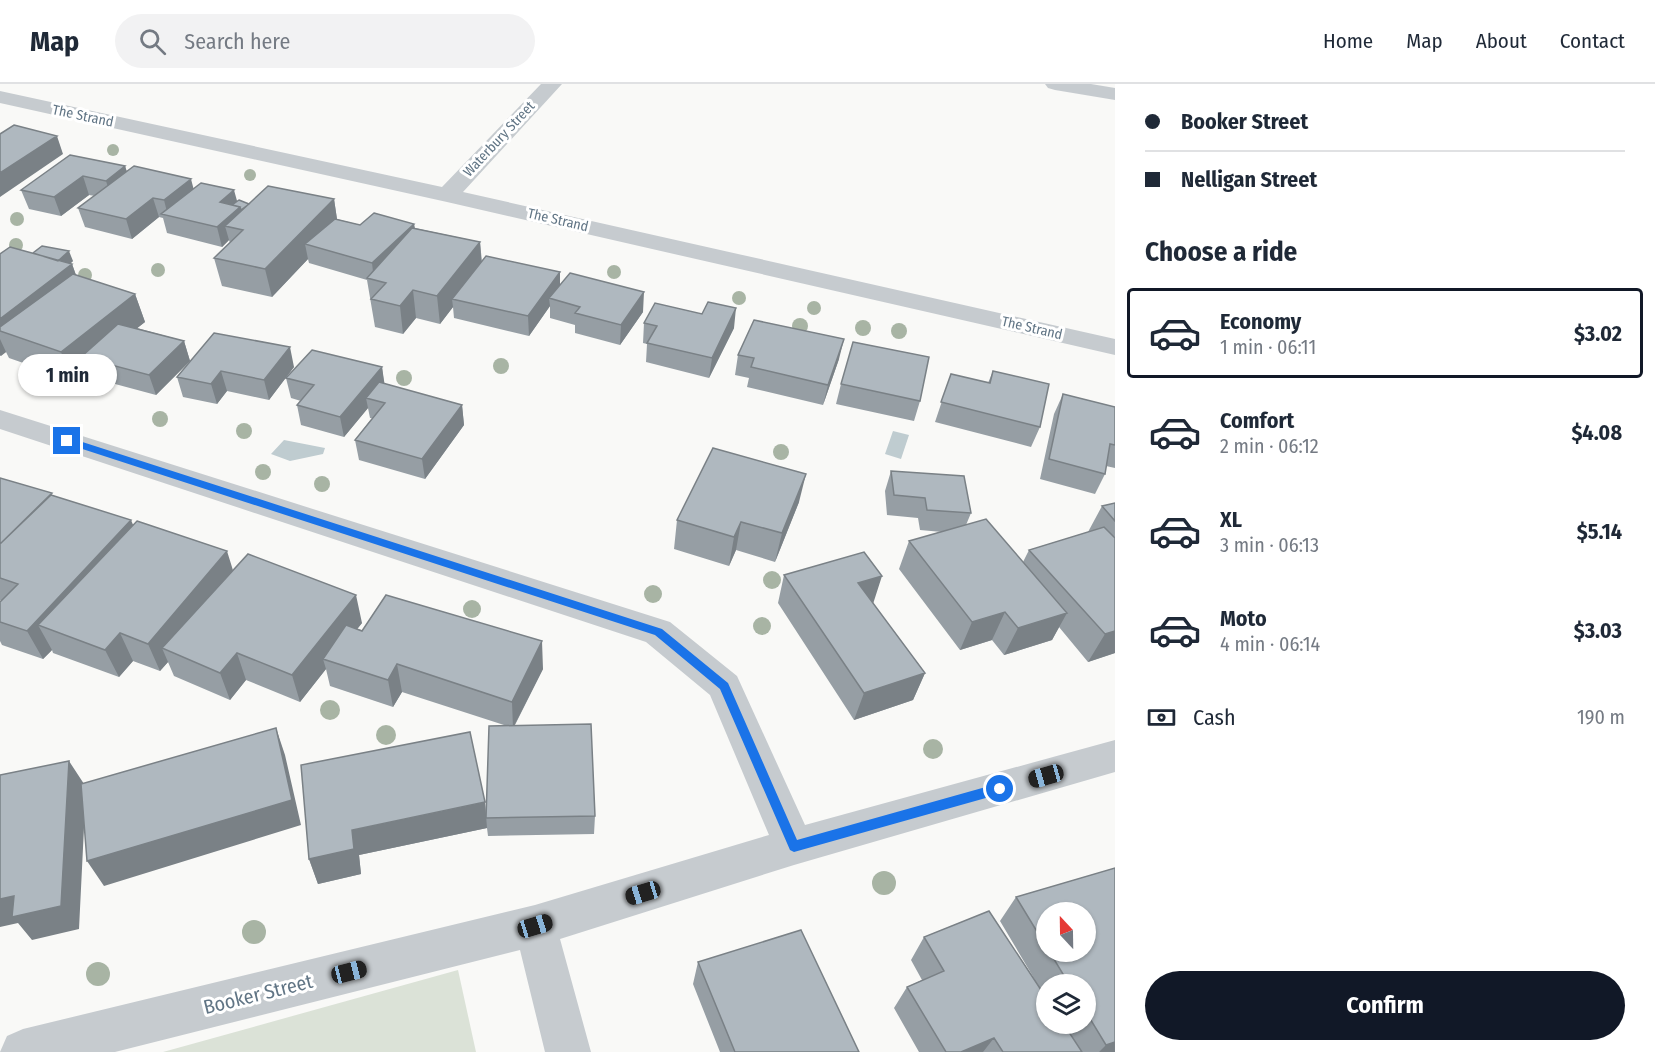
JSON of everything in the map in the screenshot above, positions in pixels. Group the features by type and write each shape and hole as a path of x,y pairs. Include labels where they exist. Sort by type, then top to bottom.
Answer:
{"street":[{"name":"Waterbury Street","path":"447,195 552,84"},
{"path":"1055,84 1115,94"},
{"name":"The Strand","path":"4,102 447,195 1115,347"},
{"path":"0,419 658,632 724,686 794,846"},
{"name":"Booker Street","path":"24,1052 535,926 794,846 1115,756"},
{"path":"535,926 568,1052"}],"shaded area":[{"path":"893,431 909,435 901,459 885,454"},
{"path":"284,440 325,448 323,454 290,461 271,454"},
{"path":"458,970 476,1052 163,1052"}],"building":[{"path":"14,125 57,136 0,173 0,134"},
{"path":"70,155 125,166 106,181 83,176 54,197 21,190"},
{"path":"134,166 191,179 164,200 153,198 126,219 78,208"},
{"path":"201,183 234,190 220,202 240,207 217,227 161,214"},
{"path":"268,186 334,199 265,269 214,258 243,230 225,226"},
{"path":"239,200 249,204 241,210 240,207 232,205"},
{"path":"374,213 414,224 372,263 305,244 335,219 360,225"},
{"path":"412,228 480,242 437,296 413,290 400,306 371,299 386,283 367,278"},
{"path":"42,246 69,251 58,261 33,253"},
{"path":"10,247 72,264 0,319 0,254"},
{"path":"486,256 560,272 528,316 452,299"},
{"path":"570,273 644,292 621,325 575,313 580,307 549,298"},
{"path":"73,274 135,294 61,352 0,331 0,327"},
{"path":"708,302 736,308 712,358 647,343 657,326 644,323 655,303 702,314"},
{"path":"754,320 844,339 828,385 751,367 754,358 738,355"},
{"path":"118,324 184,341 149,375 81,357"},
{"path":"214,333 290,347 264,380 221,371 211,384 177,377"},
{"path":"853,342 929,357 920,401 841,384"},
{"path":"312,350 382,367 340,417 297,405 314,385 286,378"},
{"path":"993,371 1049,384 1040,427 941,402 951,374 990,383"},
{"path":"379,382 462,405 422,459 355,440 385,403 366,398"},
{"path":"1063,394 1115,407 1115,445 1110,444 1105,474 1049,459"},
{"path":"713,448 806,474 782,533 741,522 734,537 677,520"},
{"path":"891,471 964,476 971,513 927,510 925,498 894,495"},
{"path":"0,478 52,493 0,544"},
{"path":"51,495 131,520 27,631 0,622 0,602 18,584 0,578 0,544"},
{"path":"1115,503 1115,521 1102,506"},
{"path":"986,519 1067,613 1018,628 1005,612 972,622 909,541"},
{"path":"137,521 227,551 148,644 120,633 105,650 38,625"},
{"path":"1104,527 1115,538 1115,631 1105,634 1029,550"},
{"path":"864,552 882,576 858,583 925,673 864,693 784,575"},
{"path":"248,554 356,595 292,675 237,653 220,673 162,648"},
{"path":"386,595 542,641 512,702 397,664 388,680 323,659 346,625 362,631"},
{"path":"591,724 595,816 486,818 489,726"},
{"path":"276,728 292,800 87,861 81,784"},
{"path":"470,732 485,802 352,830 354,849 309,859 301,765"},
{"path":"69,761 61,906 12,917 14,896 0,899 0,775"},
{"path":"1115,868 1115,1042 1106,1045 1096,1028 1096,974 1063,974 1056,962 1096,962 1096,902 1036,902 1036,930 1016,897"},
{"path":"989,911 1036,982 1036,1034 1070,1034 1082,1052 1003,1052 994,1038 961,1052 946,1052 907,987 944,971 924,937"},
{"path":"801,930 859,1052 735,1052 698,962"}],"route":[{"path":"67,441 658,632 724,686 794,846 1000,789"}]}
